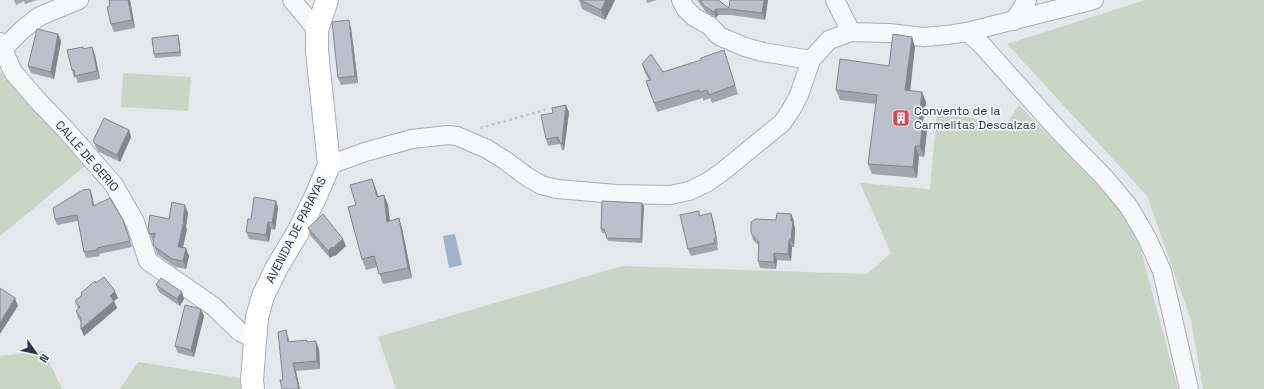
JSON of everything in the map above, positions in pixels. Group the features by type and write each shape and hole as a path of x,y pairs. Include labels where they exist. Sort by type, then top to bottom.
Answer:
{"street":[{"name":"CALLE DE GERIO","path":"80,0 40,16 1,46 13,72 114,185 135,222 148,261 213,306 240,332 256,339"},
{"path":"292,0 317,30"},
{"name":"AVENIDA DE PARAYAS","path":"253,389 252,380 257,317 263,296 277,267 297,234 329,165 317,51 317,30 327,0"},
{"path":"682,0 685,8 694,17 710,26 719,36 763,52 811,60"},
{"path":"835,0 851,32"},
{"path":"1014,21 1027,0"},
{"path":"329,165 365,152 412,139 448,135 457,136 487,149 540,184 557,189 616,194 670,194 689,191 706,183 722,172 782,123 792,110 799,95 811,60 830,40 851,32 924,37 967,32 1094,0"},
{"path":"967,32 982,45 1130,207 1146,236 1162,271 1189,389"}],"path":[{"path":"457,136 477,128 545,110"}],"green space":[{"path":"1145,0 1264,0 1264,389 1203,389 1191,320 1147,196 1007,44"},
{"path":"0,71 85,166 0,236"},
{"path":"123,73 191,77 188,111 121,107"},
{"path":"1019,105 1122,210 1140,247 1178,389 396,389 378,337 622,266 867,274 891,253 860,183 930,189 937,110 1005,126"},
{"path":"44,351 62,389 0,389 0,356"},
{"path":"138,362 240,378 241,389 120,389"}],"water":[{"path":"455,234 462,265 449,268 443,236"}],"building":[{"path":"109,0 128,0 132,20 111,24 107,7 110,6"},
{"path":"580,0 606,0 601,10"},
{"path":"700,0 718,0 729,8 730,0 764,0 762,13 729,9 716,9 714,12 704,6"},
{"path":"349,20 355,76 338,78 332,22"},
{"path":"37,29 58,34 51,72 28,66"},
{"name":"Convento de la Carmelitas Descalzas","path":"893,34 912,37 905,90 922,92 919,120 923,121 920,146 915,146 913,167 868,164 877,95 836,90 840,59 889,66"},
{"path":"178,35 180,52 154,54 152,38"},
{"path":"83,47 83,49 92,47 97,71 75,76 67,50"},
{"path":"724,50 735,85 709,95 707,90 700,92 699,90 654,103 646,81 651,80 642,64 651,54 663,72 701,60 701,58"},
{"path":"566,105 562,143 560,143 558,137 546,139 541,115 553,113 552,108"},
{"path":"104,118 129,130 117,155 97,145 93,141"},
{"path":"372,179 377,197 384,195 387,222 399,218 408,268 379,274 374,256 362,259 348,207 356,205 350,185"},
{"path":"90,189 93,206 110,198 123,220 130,241 84,252 77,215 55,219 53,208 83,190"},
{"path":"254,197 276,201 272,223 268,222 266,235 246,232 248,219 251,219"},
{"path":"602,201 642,203 641,239 607,238 604,229 601,229"},
{"path":"172,202 185,205 184,221 178,247 186,248 183,261 172,259 154,246 153,243 155,233 150,234 148,229 150,215 169,219"},
{"path":"699,211 699,216 711,213 716,237 714,239 715,243 688,249 680,215"},
{"path":"777,213 791,214 791,221 793,221 788,254 774,253 774,262 758,261 759,242 751,233 751,222 756,219 776,220"},
{"path":"323,214 343,239 328,251 308,228"},
{"path":"104,277 115,291 110,296 114,301 81,329 81,318 76,311 80,307 75,301 82,295 81,293 95,281 96,283"},
{"path":"161,278 182,292 177,299 156,285"},
{"path":"0,288 15,298 0,323"},
{"path":"185,305 201,309 191,350 175,346"},
{"path":"286,330 288,342 307,340 307,342 316,341 317,361 293,363 299,389 282,389 280,380 283,380 278,332"}],"place":[{"name":"Convento de la Carmelitas Descalzas","path":"901,118"}]}
